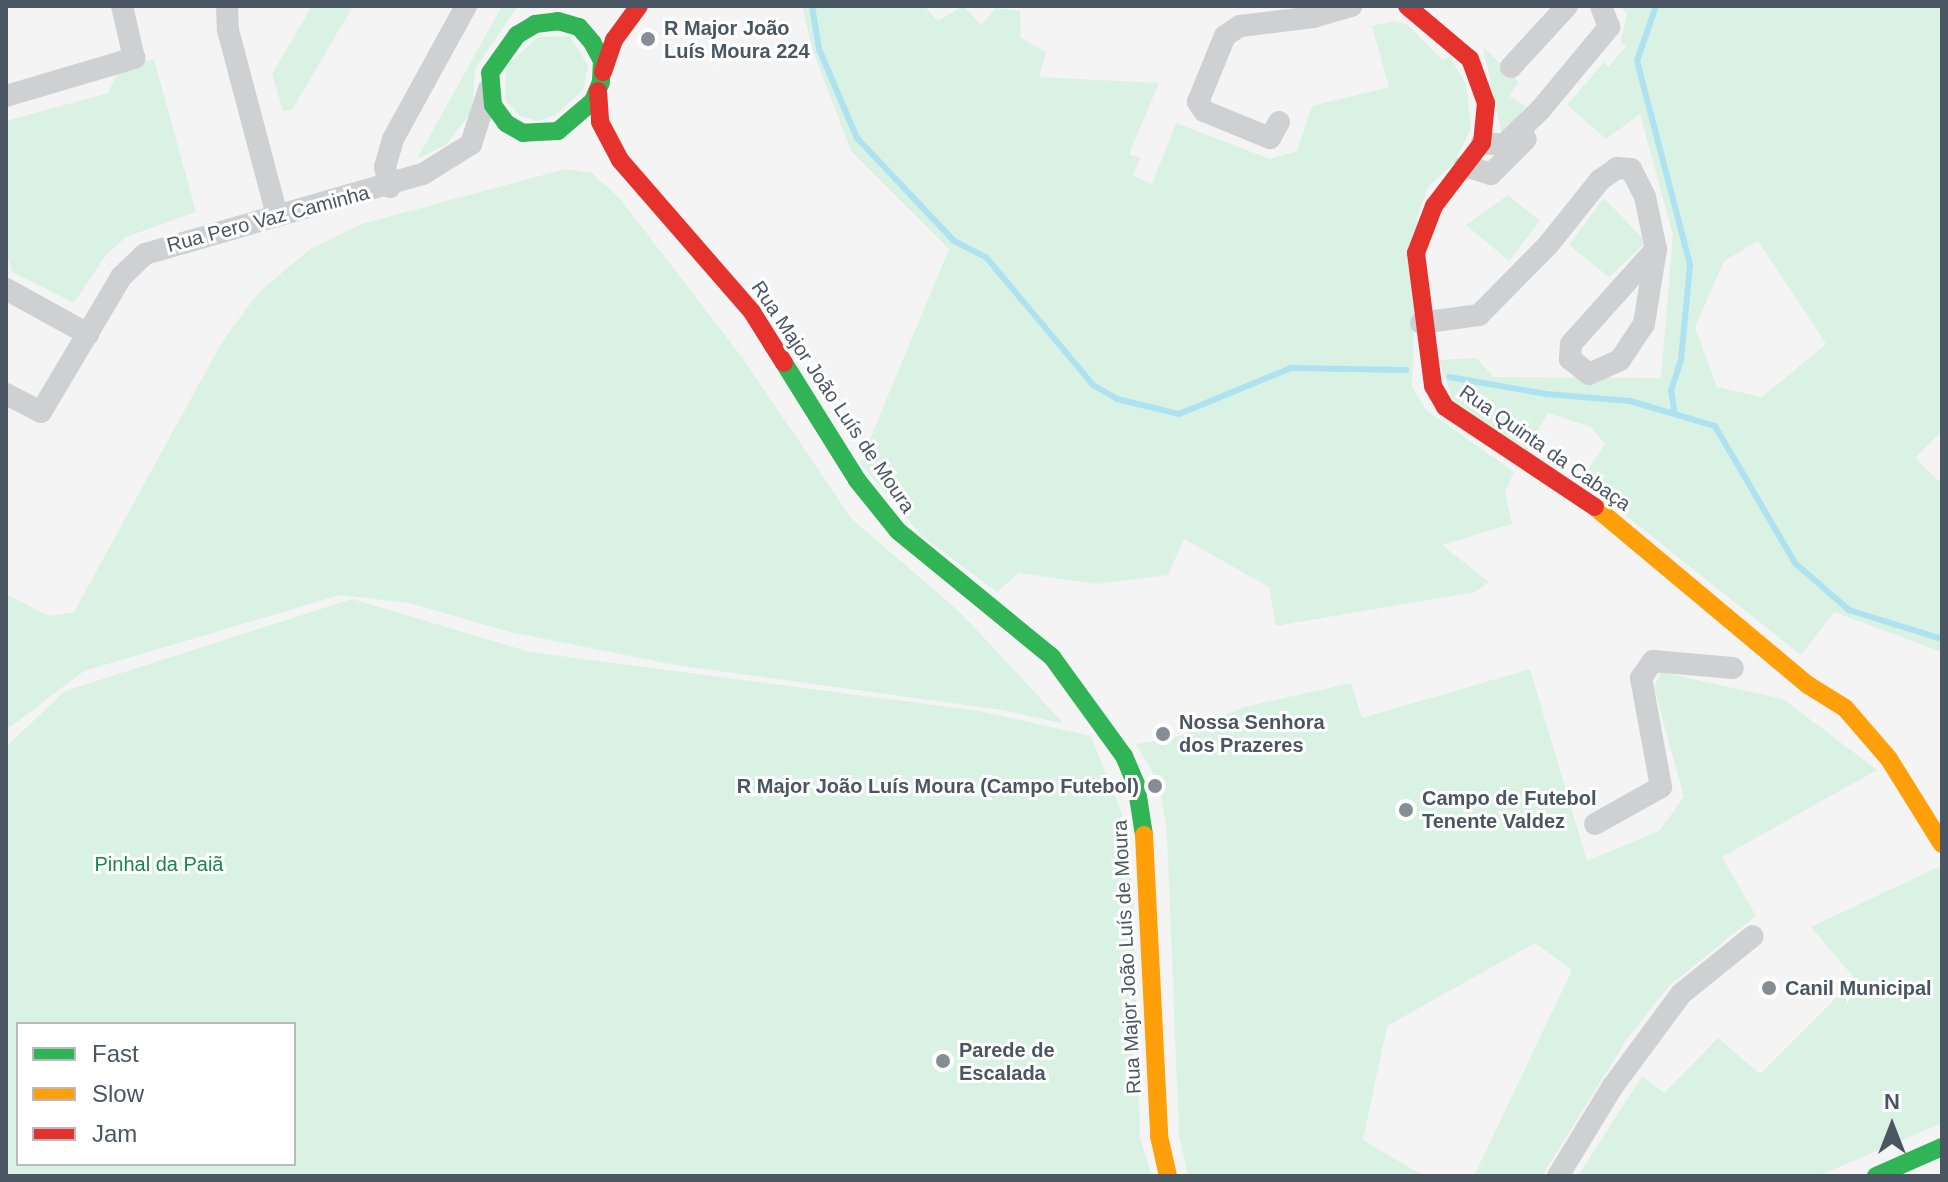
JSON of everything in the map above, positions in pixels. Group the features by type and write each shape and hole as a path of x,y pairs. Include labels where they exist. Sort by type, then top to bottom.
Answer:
{"street":[{"path":"6,96 134,58 122,6"},
{"path":"227,6 228,30 277,216"},
{"name":"Rua Pero Vaz Caminha","path":"390,187 385,167 393,139 466,6"},
{"path":"529,6 517,35 493,65 471,144 541,134 567,125 598,91 614,40 639,6"},
{"path":"517,35 535,24 567,19 595,24 623,6"},
{"path":"1279,122 1270,138 1204,111 1198,102 1225,36 1240,26 1313,17 1351,6"},
{"path":"1407,6 1436,14 1470,59 1481,79 1486,103 1482,143 1504,145 1548,100 1609,27 1601,6"},
{"path":"1511,67 1567,6"},
{"path":"567,19 598,52 603,72"},
{"path":"489,88 506,123 541,134"},
{"name":"Rua Major João Luís de Moura","path":"598,91 600,122 620,160 752,312 857,480 898,531 1052,657 1124,756 1136,784 1145,843 1159,1136 1168,1176"},
{"path":"1465,166 1491,174 1521,146 1548,100"},
{"name":"Rua Major João Luís de Moura","path":"541,134 584,140 620,160"},
{"name":"Rua Quinta da Cabaça","path":"1482,143 1434,206 1416,253 1421,323 1433,386 1445,407 1583,497 1808,685 1845,708 1889,759 1942,844"},
{"name":"Rua Pero Vaz Caminha","path":"6,394 41,412 121,277 145,254 390,187 443,165 471,144"},
{"path":"1421,323 1479,315 1548,245 1600,180 1617,168 1631,169 1645,197 1656,249 1644,324 1620,360 1589,374 1570,359 1571,344 1656,249"},
{"path":"6,289 88,334"},
{"path":"1595,824 1661,787 1641,678 1653,661 1733,668"},
{"path":"1558,1176 1613,1086 1681,994 1753,936"},
{"path":"1876,1176 1942,1147"}],"green space":[{"path":"312,6 353,6 292,110 283,111 272,74"},
{"path":"502,6 518,6 475,69 472,111 446,145 417,159"},
{"path":"802,6 924,6 938,21 963,6 981,25 996,8 1020,11 1021,38 1046,52 1039,77 1159,83 1129,154 1140,158 1133,176 1152,184 1176,123 1270,159 1297,151 1312,106 1389,87 1372,26 1393,21 1408,25 1442,60 1450,57 1466,84 1471,128 1454,163 1428,187 1417,218 1412,387 1426,410 1514,472 1505,492 1512,524 1442,545 1489,582 1475,592 1276,626 1269,587 1184,539 1168,575 1097,584 1019,573 997,592 922,536 860,463 949,249 851,151 813,51"},
{"path":"1620,6 1942,6 1942,431 1915,458 1942,484 1942,652 1834,612 1801,655 1581,480 1605,444 1591,427 1548,413 1527,451 1454,403 1439,360 1476,358 1494,377 1661,378 1673,235 1640,114 1606,139 1567,105 1604,62 1608,67 1626,47 1621,41 1627,14","holes":["1758,241 1826,344 1762,397 1717,387 1695,327 1724,261"]},
{"path":"570,36 588,66 583,90 556,115 537,121 520,116 505,100 506,66 538,37"},
{"path":"1483,47 1519,82 1509,96 1526,107 1502,135"},
{"path":"154,59 196,212 126,237 105,256 74,303 12,272 6,250 6,121 108,93 119,70"},
{"path":"565,169 592,173 621,200 741,356 852,519 961,613 1064,724 1003,710 675,665 510,632 410,603 340,595 84,671 6,730 6,594 49,616 74,612 222,342 258,293 310,249 362,224"},
{"path":"1508,195 1540,221 1509,261 1466,225"},
{"path":"1604,198 1646,242 1609,277 1569,245"},
{"name":"Pinhal da Paiã","path":"352,599 530,652 979,711 1091,736 1122,814 1133,889 1140,1138 1152,1176 6,1176 6,747 65,691"},
{"path":"1530,669 1587,861 1659,831 1684,797 1654,687 1661,672 1783,699 1877,770 1722,857 1756,916 1670,985 1627,1039 1542,1176 1474,1176 1572,970 1535,943 1387,1026 1363,1140 1424,1176 1188,1176 1179,1135 1167,834 1159,783 1136,744 1180,736 1244,707 1351,683 1362,718"},
{"path":"1936,868 1942,869 1942,1123 1818,1176 1578,1176 1642,1076 1664,1093 1718,1038 1760,1074 1855,979 1811,927"}],"waterway":[{"path":"812,6 819,49 857,138 954,241 986,257 1093,385 1117,399 1179,414 1291,368 1406,370"},
{"path":"1656,6 1637,61 1690,265 1681,360 1671,390 1675,414"},
{"path":"1449,377 1546,394 1630,401 1715,426 1795,563 1849,610 1942,639"}],"traffic: fast":[{"path":"558,21 579,27 592,42 602,61 601,82 593,101 558,131 523,133 506,123 493,105 490,73 517,35 535,24 558,21"},
{"path":"784,363 857,480 898,531 1052,657 1124,756 1136,784 1144,835"},
{"path":"1876,1176 1942,1147"}],"traffic: slow":[{"path":"1595,507 1808,685 1845,708 1889,759 1942,844"},
{"path":"1144,835 1159,1136 1168,1176"}],"traffic: jam":[{"path":"603,72 614,40 639,6"},
{"path":"1407,6 1470,59 1486,103 1482,143 1434,206 1416,253 1433,386 1445,407 1595,507"},
{"path":"598,91 600,122 620,160 752,312 784,363"}],"place":[{"name":"R Major João Luís Moura 224","path":"648,39"},
{"name":"Nossa Senhora dos Prazeres","path":"1163,734"},
{"name":"R Major João Luís Moura (Campo Futebol)","path":"1155,786"},
{"name":"Campo de Futebol Tenente Valdez","path":"1406,810"},
{"name":"Canil Municipal","path":"1769,988"},
{"name":"Parede de Escalada","path":"943,1061"}]}
